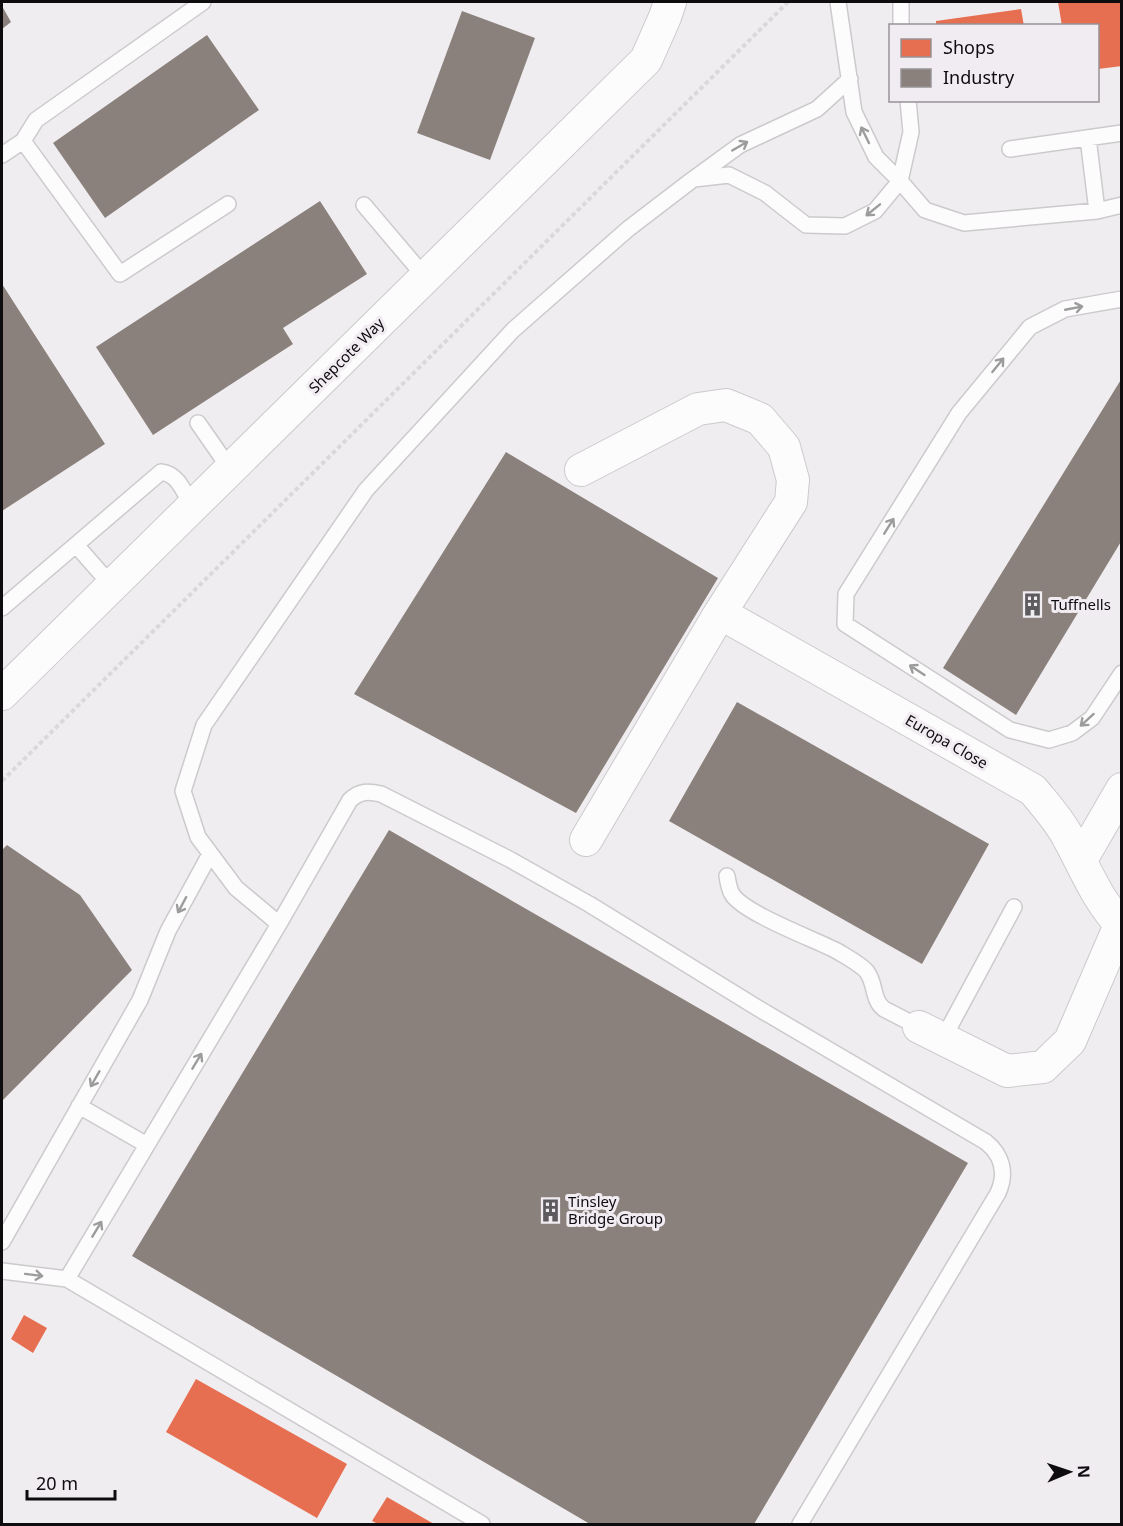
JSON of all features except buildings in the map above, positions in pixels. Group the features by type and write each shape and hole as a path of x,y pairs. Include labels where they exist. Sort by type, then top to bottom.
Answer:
{"street":[{"name":"Shepcote Way","path":"2,694 646,60 670,2"},
{"path":"581,470 698,409 726,405 760,419 784,447 793,480 791,502 720,613 586,840"},
{"name":"Europa Close","path":"720,613 1033,790 1062,827 1093,887 1121,926 1070,1041 1043,1067 1007,1071 931,1033"},
{"path":"1081,860 1122,789"}],"lane":[{"path":"2,155 23,141 36,120 203,2"},
{"path":"838,2 854,112 876,157 925,210 964,223 1097,211 1122,205"},
{"path":"901,2 901,24"},
{"path":"279,924 236,888 198,837 183,791 204,725 366,490 513,330 628,229 692,180 740,145 817,109 850,79"},
{"path":"692,180 729,175 765,193 806,225 845,226 875,211 900,181 911,132 908,102"},
{"path":"1010,149 1122,133"},
{"path":"1088,138 1097,211"},
{"path":"23,141 120,274 228,204"},
{"path":"364,205 425,277"},
{"path":"1122,299 1065,309 1030,327 959,413 846,594 845,624 1010,730 1049,740 1072,733 1092,718 1122,673"},
{"path":"198,423 230,469"},
{"path":"2,608 161,472 169,473 176,478 192,506"},
{"path":"76,545 112,586"},
{"path":"67,1279 279,924 350,800 367,791 381,794 512,860 589,904 761,1010 986,1142 1000,1158 1003,1174 1002,1185 998,1193 800,1524"},
{"path":"2,1242 140,1000 168,932 210,854"},
{"path":"727,876 732,895 738,900 754,912 837,951 865,969 879,1006 931,1033 1014,907"},
{"path":"79,1106 147,1146"},
{"path":"2,1271 67,1279 482,1524"}],"path":[{"path":"2,781 788,2"}],"place":[{"name":"Tuffnells","path":"1033,604"},
{"name":"Tinsley Bridge Group","path":"550,1210"}]}
